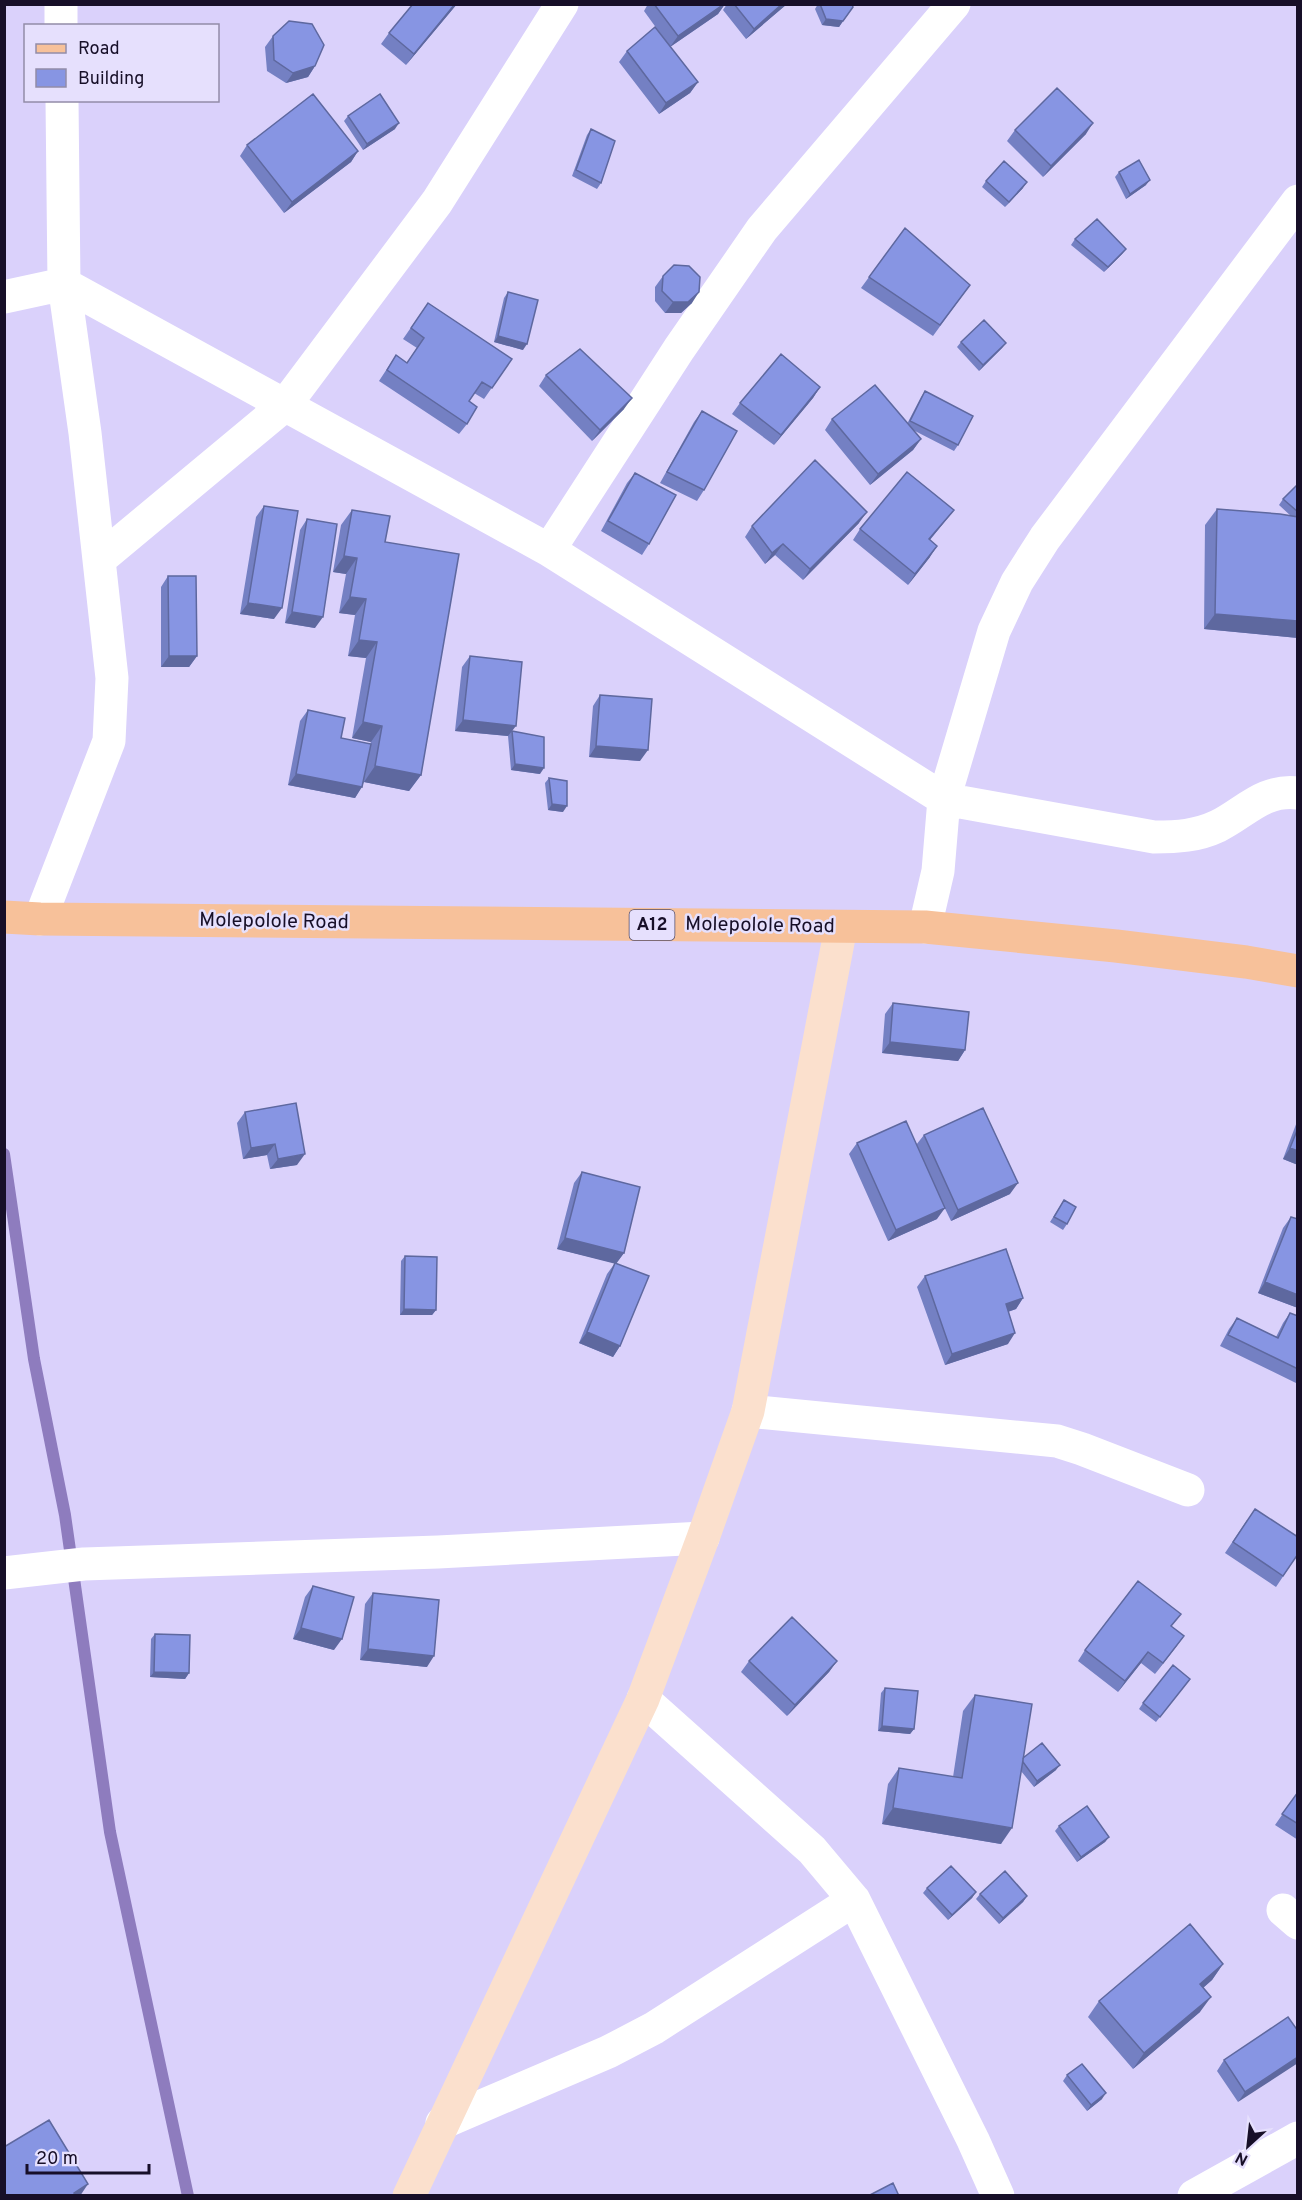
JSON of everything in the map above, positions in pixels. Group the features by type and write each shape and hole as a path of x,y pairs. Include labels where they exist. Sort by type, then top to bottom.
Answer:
{"main road":[{"name":"Molepolole Road","path":"4,917 925,927 1128,947 1298,971"}],"street":[{"path":"61,4 61,24"},
{"path":"100,559 285,405 437,202 562,4"},
{"path":"549,550 679,349 762,229 954,4"},
{"path":"40,919 109,741 112,678 85,433 64,284 62,102"},
{"path":"925,927 938,871 944,800 994,631 1017,582 1045,538 1298,201"},
{"path":"4,297 64,284 549,550 944,800 1155,837 1188,837 1218,826 1266,796 1287,792 1298,793"},
{"path":"409,2196 643,1699 748,1411 840,927"},
{"path":"748,1411 1057,1441 1188,1490"},
{"path":"16,1571 84,1564 438,1552 703,1538"},
{"path":"643,1699 812,1850 854,1900 973,2140 998,2196"},
{"path":"442,2123 608,2052 654,2028 854,1900"},
{"path":"1194,2196 1298,2138"}],"building":[{"path":"413,4 455,4 414,54 389,33"},
{"path":"654,4 724,4 678,36"},
{"path":"734,4 782,4 754,29"},
{"path":"820,4 852,4 853,7 843,21 826,19"},
{"path":"289,21 312,24 324,45 315,66 293,73 274,60 273,36"},
{"path":"655,27 698,82 666,103 627,51"},
{"path":"1057,88 1093,123 1051,166 1015,130"},
{"path":"313,94 358,151 292,202 247,145"},
{"path":"380,94 399,123 367,144 348,116"},
{"path":"591,129 615,141 601,183 576,170"},
{"path":"1139,160 1150,180 1130,194 1119,172"},
{"path":"1004,161 1027,182 1009,202 986,181"},
{"path":"1097,219 1126,249 1108,267 1075,239"},
{"path":"905,228 970,285 940,325 869,277"},
{"path":"674,265 689,266 700,277 699,292 688,302 673,302 662,291 663,276"},
{"path":"508,292 538,300 527,344 498,336"},
{"path":"428,303 512,359 492,388 482,382 469,401 477,407 467,424 387,370 396,355 407,363 424,338 411,328"},
{"path":"984,320 1006,343 983,365 961,342"},
{"path":"580,349 632,398 600,430 546,375"},
{"path":"781,354 820,387 781,435 740,403"},
{"path":"875,385 921,439 878,474 832,419"},
{"path":"925,391 973,416 958,445 910,421"},
{"path":"702,411 737,431 704,490 667,472"},
{"path":"815,460 867,512 810,569 783,544 772,553 752,526"},
{"path":"907,472 954,510 929,539 937,546 915,574 860,529"},
{"path":"635,473 676,495 649,544 608,521"},
{"path":"1298,484 1298,512 1283,499"},
{"path":"264,506 298,511 282,608 248,603"},
{"path":"1217,509 1298,517 1298,621 1215,614"},
{"path":"352,510 390,516 385,542 459,554 421,775 375,766 382,726 363,722 377,642 359,640 366,599 350,597 357,558 344,556"},
{"path":"307,519 337,524 323,617 292,612"},
{"path":"168,576 196,576 197,656 169,656"},
{"path":"470,656 522,662 516,726 463,720"},
{"path":"600,695 652,699 648,750 596,746"},
{"path":"308,710 345,718 341,738 371,744 362,787 296,774"},
{"path":"512,731 544,737 544,768 515,764"},
{"path":"549,778 567,781 567,806 552,804"},
{"path":"893,1003 969,1012 965,1050 890,1042"},
{"path":"296,1103 305,1154 278,1159 275,1144 251,1148 245,1112"},
{"path":"983,1108 1018,1183 958,1210 924,1135"},
{"path":"906,1121 945,1208 896,1230 857,1143"},
{"path":"1298,1128 1298,1151 1290,1148"},
{"path":"582,1172 640,1187 624,1253 565,1238"},
{"path":"1064,1200 1076,1207 1067,1224 1054,1217"},
{"path":"1291,1217 1298,1219 1298,1295 1265,1282"},
{"path":"1006,1249 1023,1298 1006,1304 1015,1333 952,1354 925,1276"},
{"path":"405,1256 437,1257 436,1310 404,1309"},
{"path":"615,1263 649,1276 620,1346 587,1332"},
{"path":"1290,1313 1298,1316 1298,1369 1228,1335 1237,1318 1278,1338"},
{"path":"1255,1509 1298,1537 1298,1554 1283,1576 1233,1542"},
{"path":"1138,1581 1181,1614 1171,1626 1184,1636 1163,1663 1148,1652 1125,1681 1085,1650"},
{"path":"313,1586 354,1597 342,1639 301,1628"},
{"path":"373,1593 439,1600 434,1656 368,1649"},
{"path":"792,1617 837,1661 795,1705 749,1661"},
{"path":"155,1634 190,1635 189,1673 154,1672"},
{"path":"1173,1665 1190,1679 1160,1717 1143,1703"},
{"path":"885,1688 918,1691 914,1729 882,1726"},
{"path":"975,1695 1032,1704 1012,1828 893,1808 899,1768 962,1778"},
{"path":"1042,1743 1060,1765 1037,1781 1023,1762 1023,1758"},
{"path":"1298,1792 1298,1824 1282,1814"},
{"path":"1087,1806 1109,1837 1081,1857 1059,1826"},
{"path":"951,1866 976,1892 952,1915 927,1888"},
{"path":"1005,1871 1027,1896 1003,1918 980,1894"},
{"path":"1190,1924 1223,1964 1200,1984 1211,1997 1144,2053 1099,2001"},
{"path":"1288,2017 1298,2031 1298,2057 1245,2092 1224,2060"},
{"path":"1082,2064 1106,2093 1091,2105 1067,2075"},
{"path":"49,2120 88,2184 74,2193 75,2196 4,2196 4,2147"},
{"path":"893,2183 899,2196 868,2196"}],"waterway":[{"path":"4,1154 34,1359 65,1515 110,1832 188,2196"}]}
